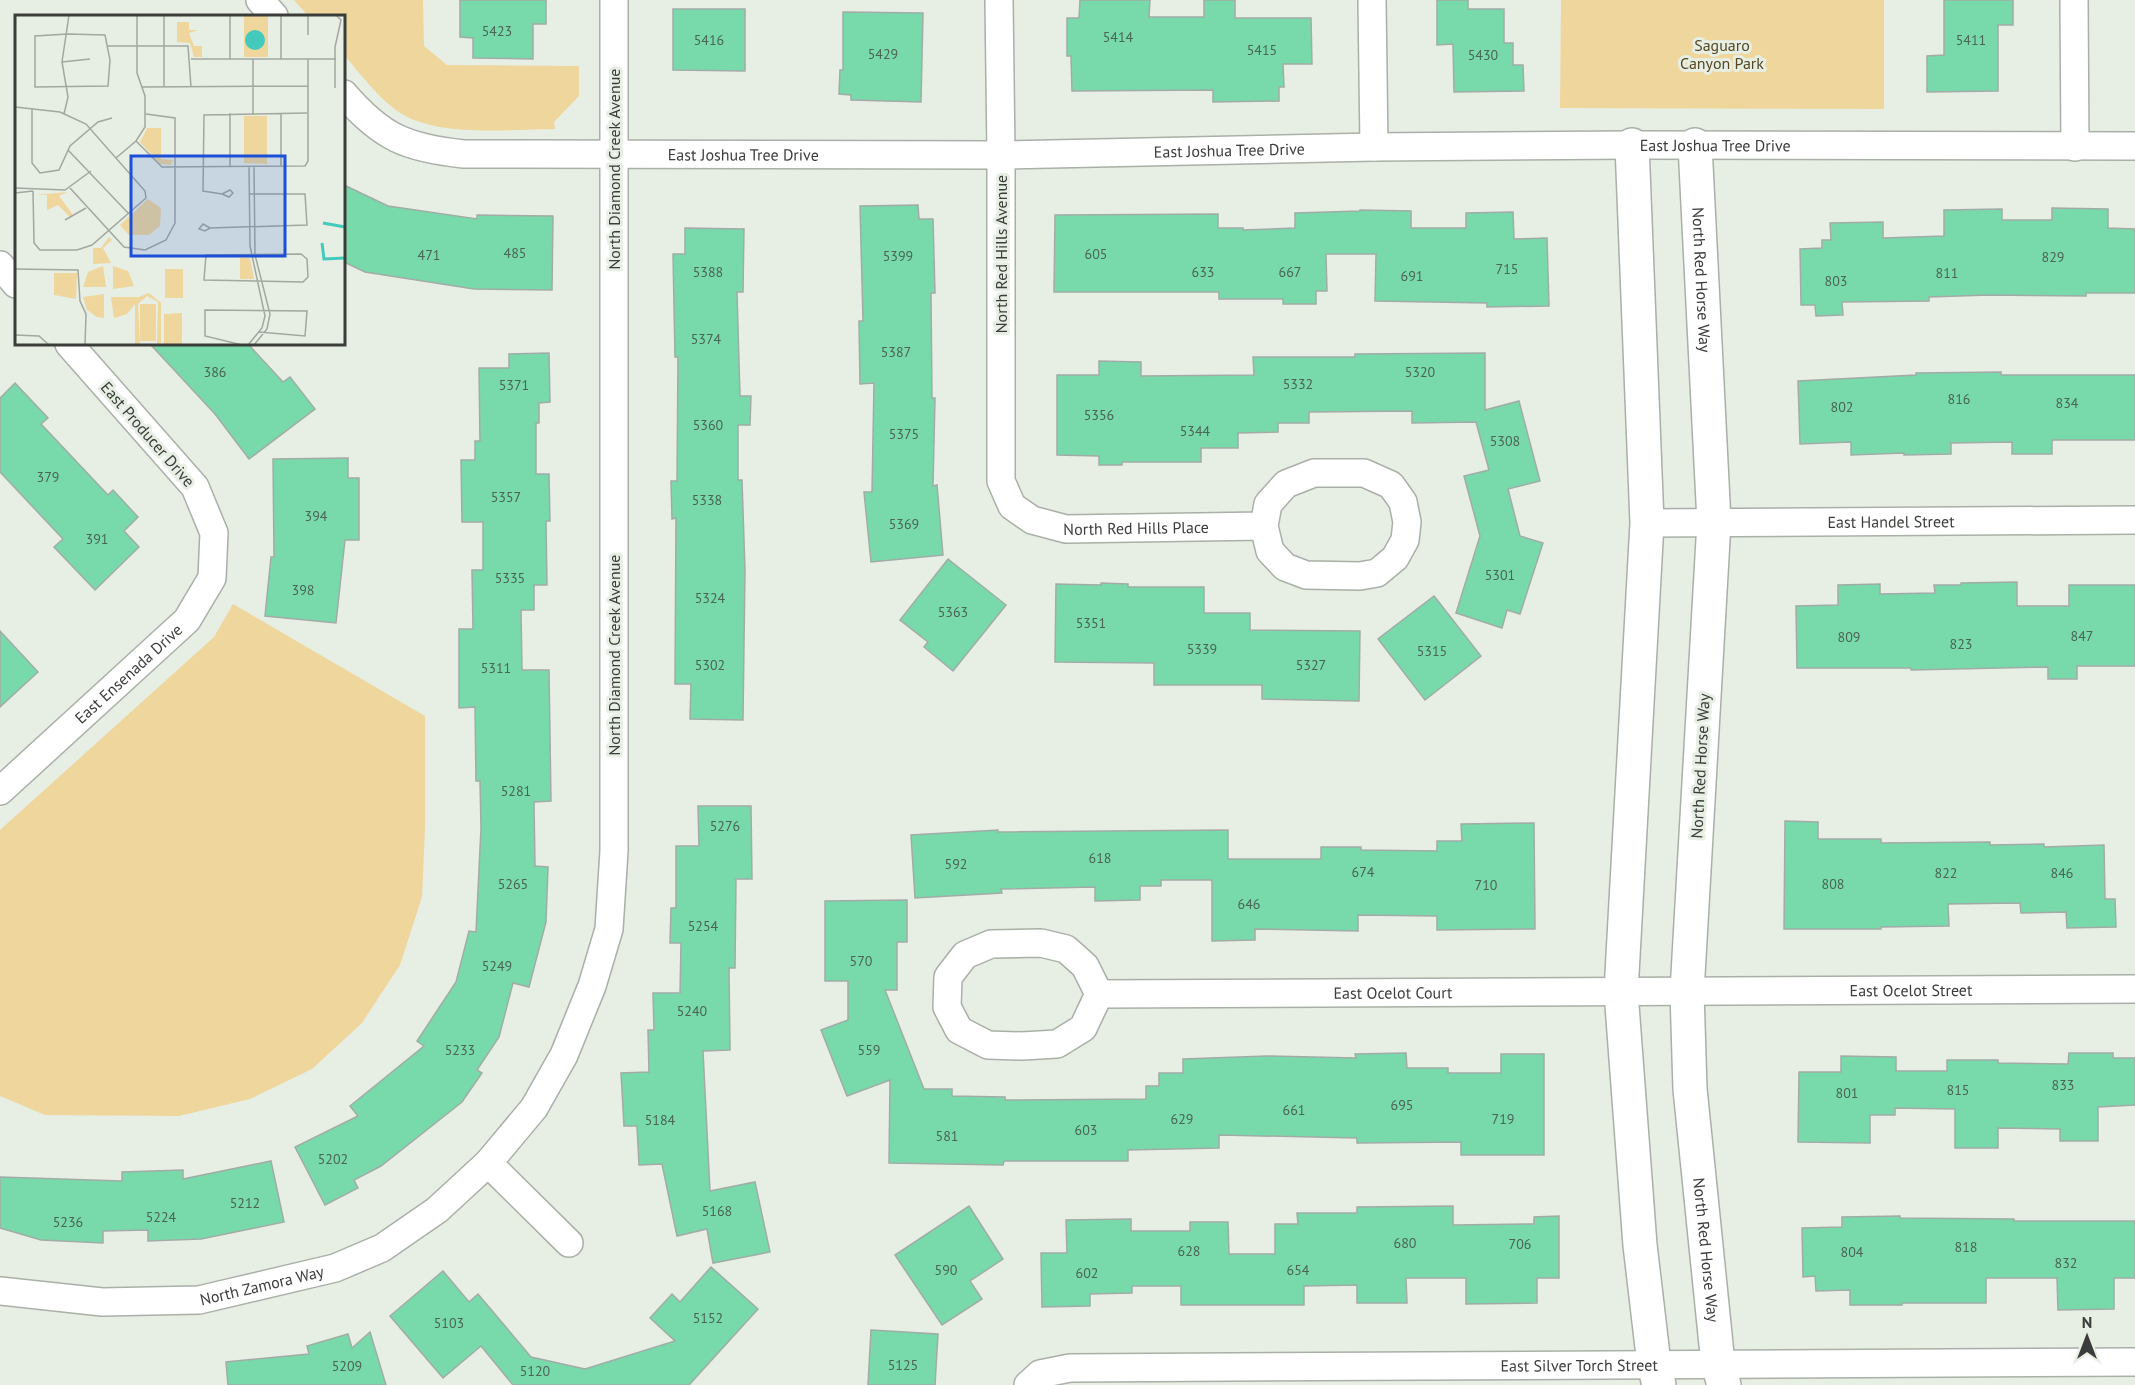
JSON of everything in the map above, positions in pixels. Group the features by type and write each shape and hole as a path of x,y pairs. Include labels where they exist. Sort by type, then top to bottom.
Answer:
{"street":[{"path":"260,0 273,15"},
{"name":"North Diamond Creek Avenue","path":"488,1163 534,1108 564,1055 592,986 609,929 614,840 614,0"},
{"name":"North Red Hills Avenue","path":"999,0 1000,481 1012,506"},
{"path":"1372,0 1374,147"},
{"path":"2074,0 2075,147"},
{"name":"East Joshua Tree Drive","path":"345,95 377,127 401,141 433,151 464,154 1001,155 1632,144 2135,146"},
{"path":"1632,144 1647,523 1621,992 1640,1245 1656,1375"},
{"name":"North Red Horse Way","path":"1695,144 1714,522 1687,992 1690,1089 1721,1374"},
{"path":"0,265 15,283"},
{"name":"East Producer Drive","path":"70,345 195,487 214,533"},
{"path":"1314,473 1364,473 1391,485 1403,502 1407,522 1405,540 1395,558 1377,573 1359,576 1306,575 1285,567 1270,551 1264,526 1268,504 1286,484 1314,473"},
{"name":"North Red Hills Place","path":"1012,506 1032,520 1066,529 1264,526"},
{"name":"East Handel Street","path":"1647,523 2135,520"},
{"name":"East Ensenada Drive","path":"0,791 187,620 212,578 214,533"},
{"path":"1041,943 1066,949 1085,966 1099,994 1083,1028 1057,1044 988,1045 959,1030 946,1007 948,977 965,955 991,944 1041,943"},
{"name":"East Ocelot Street","path":"1687,992 2135,989"},
{"name":"East Ocelot Court","path":"1099,994 1687,992"},
{"path":"488,1163 569,1243"},
{"name":"North Zamora Way","path":"0,1291 102,1302 199,1300 335,1268 382,1248 437,1210 488,1163"},
{"name":"East Silver Torch Street","path":"1028,1385 1040,1374 1070,1368 1656,1375 2135,1362"}],"green space":[{"path":"294,0 423,0 424,46 447,65 579,66 579,96 554,122 555,129 474,130 433,126 399,112 384,100 345,56 345,15 307,15"},
{"name":"Saguaro Canyon Park","path":"1561,0 1884,0 1884,109 1560,108"},
{"path":"233,604 425,716 425,829 422,897 400,965 362,1023 312,1069 250,1099 179,1116 45,1115 0,1096 0,830 214,637"}],"building":[{"path":"460,0 546,0 546,24 533,24 533,59 473,58 473,38 460,37"},
{"path":"1080,0 1150,0 1149,17 1204,17 1204,0 1235,0 1235,18 1311,18 1312,64 1283,64 1284,87 1279,87 1279,101 1213,102 1213,90 1072,91 1071,56 1067,56 1067,18 1079,18"},
{"path":"1437,0 1468,0 1468,9 1504,9 1504,43 1513,43 1513,65 1523,65 1524,91 1454,92 1453,44 1437,45"},
{"path":"1944,0 2013,0 2013,25 1998,25 1998,91 1927,92 1927,56 1944,55"},
{"path":"673,9 745,9 745,71 673,70"},
{"path":"843,12 923,13 921,102 851,100 851,95 839,94 840,70 843,70"},
{"path":"345,185 388,206 477,219 477,215 553,216 552,290 474,289 365,272 345,262"},
{"path":"918,205 919,219 933,219 935,293 931,293 932,398 935,398 933,486 937,485 943,555 871,562 864,492 872,492 874,383 860,384 859,321 863,321 860,206"},
{"path":"2052,208 2108,209 2108,228 2135,229 2135,293 2086,293 2086,296 1989,295 1929,297 1929,301 1842,302 1843,315 1816,316 1815,305 1801,305 1800,249 1822,248 1822,240 1831,240 1830,223 1883,222 1883,238 1944,236 1944,210 2002,209 2002,220 2052,220"},
{"path":"1360,210 1411,211 1411,228 1466,228 1466,213 1513,212 1514,239 1547,238 1549,306 1487,307 1487,303 1375,301 1376,254 1326,254 1327,291 1316,291 1316,304 1283,304 1283,299 1219,299 1219,292 1054,292 1055,215 1218,214 1218,228 1243,228 1243,230 1295,228 1295,213"},
{"path":"685,228 744,229 743,292 737,292 740,396 751,396 750,425 738,425 738,480 742,480 745,570 743,720 690,719 691,684 675,684 676,518 672,519 671,481 677,481 678,357 675,357 673,254 685,254"},
{"path":"151,345 249,345 283,382 290,377 315,409 249,459 215,414"},
{"path":"549,353 550,402 539,403 539,423 536,423 536,474 549,474 550,521 546,521 547,585 534,585 534,610 521,610 522,670 549,670 551,801 534,802 535,866 548,867 546,922 529,987 513,983 499,1037 477,1070 482,1073 462,1102 381,1166 354,1180 358,1188 325,1205 295,1147 358,1116 350,1106 424,1046 417,1041 456,982 469,931 476,932 481,828 480,781 476,781 475,707 459,708 459,629 473,629 472,570 483,570 483,522 462,522 461,460 475,460 475,441 480,441 479,368 509,368 509,354"},
{"path":"1485,353 1485,410 1519,401 1540,481 1508,489 1520,536 1543,543 1520,614 1507,610 1502,628 1456,613 1480,536 1464,476 1489,470 1476,422 1412,423 1412,411 1309,412 1309,423 1278,423 1278,432 1238,433 1238,448 1201,448 1201,462 1122,462 1122,465 1099,465 1099,456 1057,455 1057,375 1099,375 1099,361 1141,362 1141,376 1254,375 1253,357"},
{"path":"2001,372 2001,375 2135,375 2135,440 2052,440 2052,454 2012,454 2012,442 1951,443 1951,454 1904,455 1904,453 1851,455 1851,442 1800,444 1798,381 1916,375 1916,373"},
{"path":"15,383 48,418 41,424 108,495 113,490 138,517 124,531 139,547 95,590 54,547 63,539 0,472 0,398"},
{"path":"348,458 348,478 359,478 359,540 345,540 336,623 265,616 271,557 274,557 273,459"},
{"path":"948,559 1006,605 953,671 924,647 928,642 900,620"},
{"path":"2017,582 2017,606 2069,606 2069,585 2135,585 2135,666 2077,666 2077,679 2048,679 2048,667 1911,670 1911,668 1797,668 1796,606 1838,605 1838,585 1880,584 1880,594 1935,593 1934,585"},
{"path":"1101,583 1128,584 1128,587 1204,587 1204,613 1250,613 1250,630 1360,631 1359,701 1262,699 1262,685 1154,685 1154,663 1055,662 1056,584 1101,585"},
{"path":"1434,596 1481,656 1425,700 1378,639"},
{"path":"0,631 38,672 0,707"},
{"path":"698,806 751,806 752,879 736,879 735,968 729,968 730,1050 703,1051 710,1191 755,1182 770,1252 713,1263 707,1229 677,1236 662,1164 639,1165 637,1126 624,1126 621,1073 649,1072 648,1030 654,1030 653,993 680,993 681,943 670,943 671,908 676,908 676,846 699,846"},
{"path":"1785,821 1818,822 1818,839 1881,839 1881,843 1990,842 1990,845 2044,844 2044,847 2104,845 2105,899 2115,899 2116,927 2067,928 2066,912 2021,913 2020,903 1948,904 1949,926 1784,929"},
{"path":"1534,823 1535,929 1437,930 1437,916 1358,915 1358,931 1255,929 1255,940 1212,941 1212,880 1161,880 1161,886 1140,886 1140,900 1095,901 1095,887 1001,889 1002,893 915,898 911,835 998,830 998,832 1228,830 1228,859 1321,859 1321,847 1437,851 1437,841 1462,841 1461,824"},
{"path":"907,900 907,942 897,942 897,990 885,990 924,1089 952,1089 952,1096 1005,1097 1005,1100 1146,1099 1146,1086 1159,1086 1159,1073 1183,1073 1183,1059 1267,1056 1356,1058 1355,1054 1406,1053 1407,1068 1448,1068 1448,1073 1501,1073 1501,1054 1544,1054 1544,1155 1461,1155 1461,1142 1357,1143 1357,1138 1219,1135 1219,1148 1128,1150 1128,1161 1004,1161 1003,1165 889,1163 890,1080 847,1096 821,1030 848,1020 848,981 825,981 825,901"},
{"path":"2069,1053 2113,1053 2113,1058 2135,1058 2135,1105 2098,1107 2098,1141 2060,1141 2060,1129 1998,1128 1998,1148 1955,1148 1955,1109 1895,1108 1895,1115 1870,1115 1870,1143 1798,1142 1799,1072 1841,1072 1841,1056 1896,1057 1896,1071 1947,1071 1947,1060 2068,1064"},
{"path":"271,1161 284,1222 201,1239 148,1241 148,1230 103,1231 103,1243 41,1240 0,1228 0,1177 122,1181 122,1172 183,1170 183,1179"},
{"path":"969,1206 1003,1259 970,1281 982,1299 942,1325 895,1255"},
{"path":"1453,1206 1453,1225 1534,1224 1534,1217 1559,1216 1559,1278 1537,1278 1537,1303 1466,1304 1466,1278 1406,1278 1407,1303 1357,1303 1357,1285 1304,1286 1304,1305 1181,1305 1181,1286 1132,1286 1132,1293 1090,1294 1090,1306 1042,1307 1041,1253 1067,1253 1066,1220 1131,1219 1131,1231 1190,1231 1190,1222 1228,1222 1229,1254 1275,1254 1275,1224 1298,1224 1297,1213 1357,1213 1357,1207"},
{"path":"1900,1216 1900,1218 2014,1219 2014,1221 2135,1221 2135,1278 2114,1278 2114,1309 2058,1310 2057,1278 1986,1278 1986,1303 1850,1305 1850,1290 1816,1291 1815,1276 1803,1277 1802,1228 1842,1227 1842,1217"},
{"path":"711,1267 758,1309 689,1385 513,1385 481,1346 443,1378 390,1316 443,1271 469,1302 478,1294 531,1357 585,1369 675,1341 650,1318 672,1294 680,1302"},
{"path":"871,1330 938,1334 935,1385 868,1385"},
{"path":"370,1332 386,1385 228,1385 226,1362 309,1354 307,1346 348,1334 352,1348"}]}
